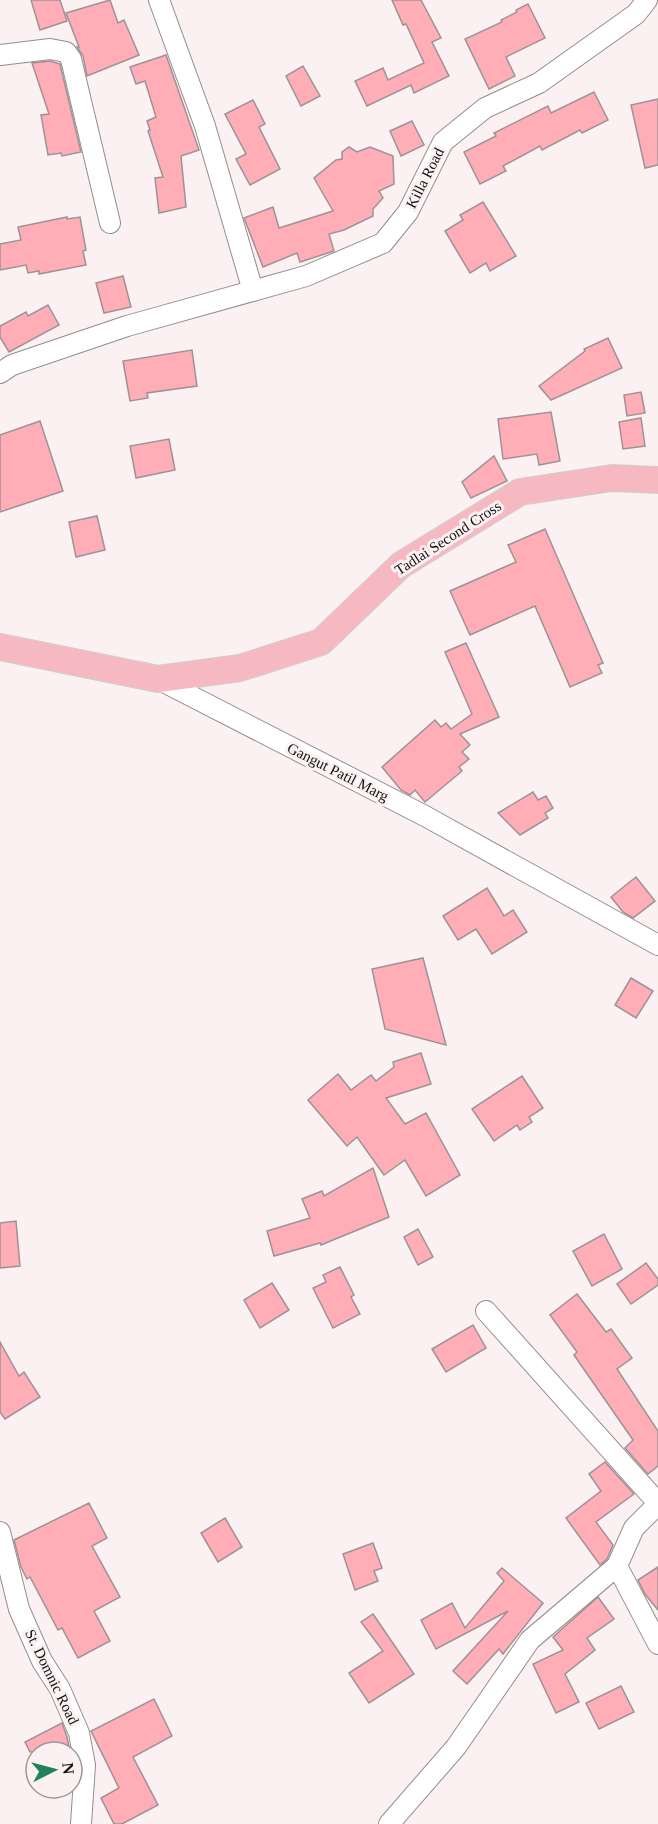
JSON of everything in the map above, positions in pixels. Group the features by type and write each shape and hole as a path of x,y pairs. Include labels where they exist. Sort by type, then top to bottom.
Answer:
{"main road":[{"name":"Tadlai Second Cross","path":"158,679 240,668 321,642 401,565 520,492 612,478 658,480"},
{"name":"Gangut Patil Marg","path":"0,647 158,679"}],"street":[{"path":"159,0 205,126 252,291"},
{"name":"Killa Road","path":"0,373 12,366 127,326 306,276 383,243 408,212 443,142 485,108 539,83 636,14 647,0"},
{"path":"0,55 50,49 66,52 71,59 110,223"},
{"name":"Gangut Patil Marg","path":"158,679 425,816 658,945"},
{"path":"389,1824 456,1747 530,1640 617,1566 634,1528 658,1504 486,1311"},
{"name":"St. Domnic Road","path":"0,1532 20,1609 42,1661 60,1689 79,1732 85,1765 81,1824"},
{"path":"617,1566 658,1644"}],"building":[{"path":"31,0 60,0 67,21 40,30"},
{"path":"110,0 118,23 124,20 139,55 87,76 83,56 77,47 79,47 66,13"},
{"path":"392,0 421,0 441,38 432,42 449,76 414,93 411,85 367,106 355,81 383,68 388,80 424,63"},
{"path":"528,4 545,38 506,57 515,76 489,89 465,39 502,22 501,20"},
{"path":"166,55 199,150 181,156 186,207 159,213 155,178 163,177 147,121 156,117 145,81 136,84 130,67"},
{"path":"50,61 60,64 81,152 62,156 61,153 48,155 41,115 49,114 32,63"},
{"path":"303,66 320,96 301,106 286,76"},
{"path":"594,92 608,120 582,133 580,130 542,150 540,146 503,166 506,171 480,184 464,152 496,136 494,133 548,106 551,113"},
{"path":"658,99 658,165 645,168 631,105"},
{"path":"253,100 265,124 259,127 280,169 250,185 236,159 246,154 225,114"},
{"path":"412,121 424,145 401,156 390,131"},
{"path":"349,147 357,152 370,147 393,156 394,184 379,191 383,198 373,209 373,216 344,230 329,234 334,251 300,262 297,253 263,267 244,218 273,207 279,228 333,211 314,178 336,160 342,159 342,152"},
{"path":"483,202 516,256 490,271 486,263 470,273 445,231 463,220 460,215"},
{"path":"67,217 67,219 80,217 86,250 83,251 86,265 39,274 39,271 28,273 26,265 0,270 0,244 21,240 18,227"},
{"path":"123,276 131,307 104,313 96,283"},
{"path":"48,305 59,325 9,352 0,337 0,326 26,312 28,316"},
{"path":"608,338 622,368 551,400 539,386 585,351 584,349"},
{"path":"192,350 197,386 147,393 148,398 130,401 123,361"},
{"path":"641,392 645,413 627,416 624,395"},
{"path":"551,412 560,461 539,465 537,454 503,459 498,419"},
{"path":"641,418 645,446 623,449 619,422"},
{"path":"40,421 63,491 0,512 0,435"},
{"path":"169,439 175,470 136,478 130,446"},
{"path":"494,456 507,481 471,498 462,482"},
{"path":"97,516 105,550 76,557 69,522"},
{"path":"545,529 603,663 598,665 602,673 570,687 535,606 470,635 450,591 516,562 508,545"},
{"path":"466,643 499,717 460,734 470,745 462,752 469,759 459,767 462,771 425,802 415,790 410,795 401,790 382,767 435,720 441,727 446,723 451,729 472,714 445,652"},
{"path":"533,792 538,800 546,796 553,808 545,813 548,818 520,835 498,813"},
{"path":"636,877 655,901 633,918 623,912 611,897"},
{"path":"487,888 504,916 513,910 527,932 492,954 476,929 458,940 443,916"},
{"path":"423,958 446,1045 385,1029 372,969"},
{"path":"631,978 653,991 636,1018 615,1005"},
{"path":"421,1053 431,1084 386,1098 405,1124 426,1113 460,1175 426,1196 405,1160 384,1175 357,1137 347,1146 308,1100 338,1074 351,1090 371,1075 376,1081 394,1067 393,1062"},
{"path":"522,1076 543,1108 529,1117 532,1122 520,1130 517,1125 494,1141 472,1109"},
{"path":"373,1168 389,1217 321,1245 320,1243 274,1256 267,1231 310,1218 302,1199 322,1191 324,1196"},
{"path":"16,1221 20,1266 0,1268 0,1223"},
{"path":"418,1229 433,1257 418,1265 404,1237"},
{"path":"604,1234 622,1269 592,1286 573,1251"},
{"path":"646,1263 658,1279 658,1285 631,1304 617,1284"},
{"path":"340,1267 354,1295 351,1297 360,1314 333,1328 313,1288 326,1282 323,1275"},
{"path":"272,1283 289,1310 260,1328 244,1300"},
{"path":"577,1294 606,1332 611,1329 632,1358 617,1369 658,1431 658,1466 648,1474 625,1448 633,1440 574,1355 577,1352 550,1315"},
{"path":"473,1325 486,1348 446,1372 432,1349"},
{"path":"0,1342 19,1376 24,1372 40,1397 5,1419 0,1412"},
{"path":"605,1462 634,1494 596,1522 613,1545 607,1559 600,1565 566,1518 601,1491 589,1474"},
{"path":"89,1503 107,1538 92,1546 120,1597 94,1611 110,1641 78,1658 62,1628 58,1630 30,1577 27,1579 21,1567 14,1540"},
{"path":"225,1518 242,1547 218,1562 201,1533"},
{"path":"373,1543 382,1568 374,1571 378,1581 355,1590 343,1554"},
{"path":"658,1567 658,1610 645,1594 638,1580"},
{"path":"502,1568 543,1603 503,1654 499,1649 467,1684 453,1671 508,1611 436,1649 421,1620 452,1603 465,1628 504,1581 497,1573"},
{"path":"598,1597 614,1619 587,1638 595,1650 565,1674 579,1702 556,1713 533,1664 563,1650 553,1637"},
{"path":"373,1614 414,1674 369,1703 349,1673 383,1651 361,1622"},
{"path":"621,1686 634,1712 599,1729 586,1703"},
{"path":"154,1699 172,1736 133,1757 158,1805 122,1824 114,1824 101,1798 119,1788 91,1731"},
{"path":"62,1723 68,1740 29,1740"}]}
